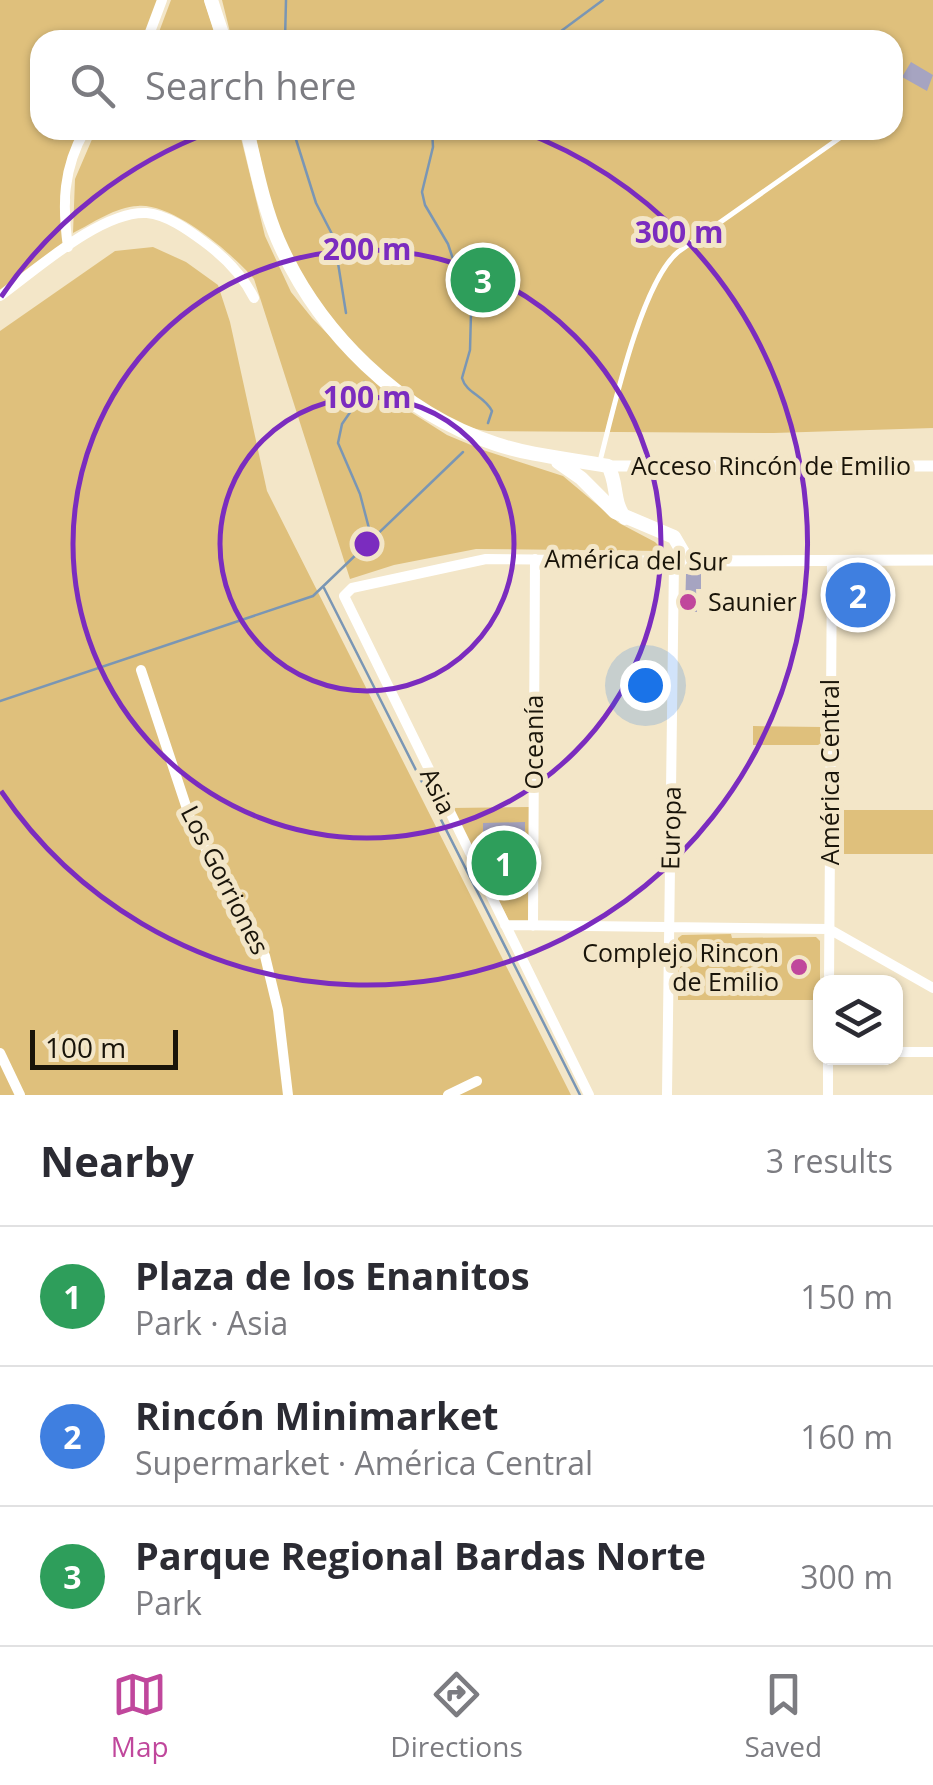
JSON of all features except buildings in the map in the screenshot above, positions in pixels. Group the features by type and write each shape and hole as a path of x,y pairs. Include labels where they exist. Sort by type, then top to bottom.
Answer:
{"main road":[{"path":"212,0 221,30"},
{"name":"Acceso Rincón de Emilio","path":"250,140 278,239 306,292 343,341 390,386 422,409 484,440 548,458 604,465 614,476 615,502 625,518"},
{"name":"Acceso Rincón de Emilio","path":"548,458 582,478 625,518 669,534 678,542 682,562"}],"street":[{"path":"151,30 162,0"},
{"path":"68,247 64,182 79,140"},
{"path":"0,296 68,247 127,214 152,213 171,220 211,247 244,280 254,298"},
{"name":"Acceso Rincón de Emilio","path":"604,465 933,466"},
{"name":"Oceanía","path":"533,926 535,558"},
{"name":"América del Sur","path":"345,594 352,588 476,560 933,560"},
{"name":"Europa","path":"667,1095 682,562"},
{"name":"América Central","path":"829,975 832,562"},
{"name":"Asia","path":"345,594 345,603 588,1095"},
{"name":"Los Gorriones","path":"141,670 193,827 254,930 265,956 278,1010 288,1095"},
{"path":"505,925 829,930 933,988"},
{"path":"903,1052 933,1052"},
{"path":"0,1053 20,1095"},
{"path":"828,1065 828,1095"},
{"path":"448,1095 477,1081"}],"lane":[{"path":"604,465 628,358 662,268 678,252 837,140"}],"shaded area":[{"path":"0,0 162,0 151,30 30,30 30,140 79,140 72,153 68,247 0,296"},
{"path":"171,0 204,0 214,30 160,30"},
{"path":"222,0 933,0 933,428 774,433 488,431 459,424 401,389 325,309 291,256 278,226 256,140 903,140 903,30 230,30"},
{"path":"92,140 241,140 265,236 291,292 395,402 447,435 563,476 619,523 664,551 476,549 394,565 350,579 254,279 201,232 152,207 121,209 73,233 75,179"},
{"path":"153,247 186,262 218,285 230,322 267,491 571,1095 0,1095 0,331 115,251"},
{"path":"753,726 821,727 821,745 753,745"},
{"path":"530,807 528,921 509,921 452,808"},
{"path":"844,810 933,810 933,854 844,854"},
{"path":"816,937 820,941 820,975 813,975 813,1000 678,1000 678,938"}],"water":[{"path":"743,976 771,977 771,992 742,991"}],"waterway":[{"path":"285,30 286,0"},
{"path":"562,30 603,0"},
{"path":"296,140 316,203 334,238 346,313"},
{"path":"433,140 422,192 425,205 448,244 471,313 470,350 462,378 492,411 488,423"},
{"path":"364,382 362,395 342,424 338,443 360,494 371,536"},
{"path":"0,701 313,596 463,452"},
{"path":"324,588 580,1095"}],"place":[{"name":"Parque Regional Bardas Norte","path":"483,280"},
{"name":"Rincón Minimarket","path":"858,595"},
{"name":"Saunier","path":"688,602"},
{"name":"Plaza de los Enanitos","path":"504,863"},
{"name":"Complejo Rincon de Emilio","path":"799,967"}]}
